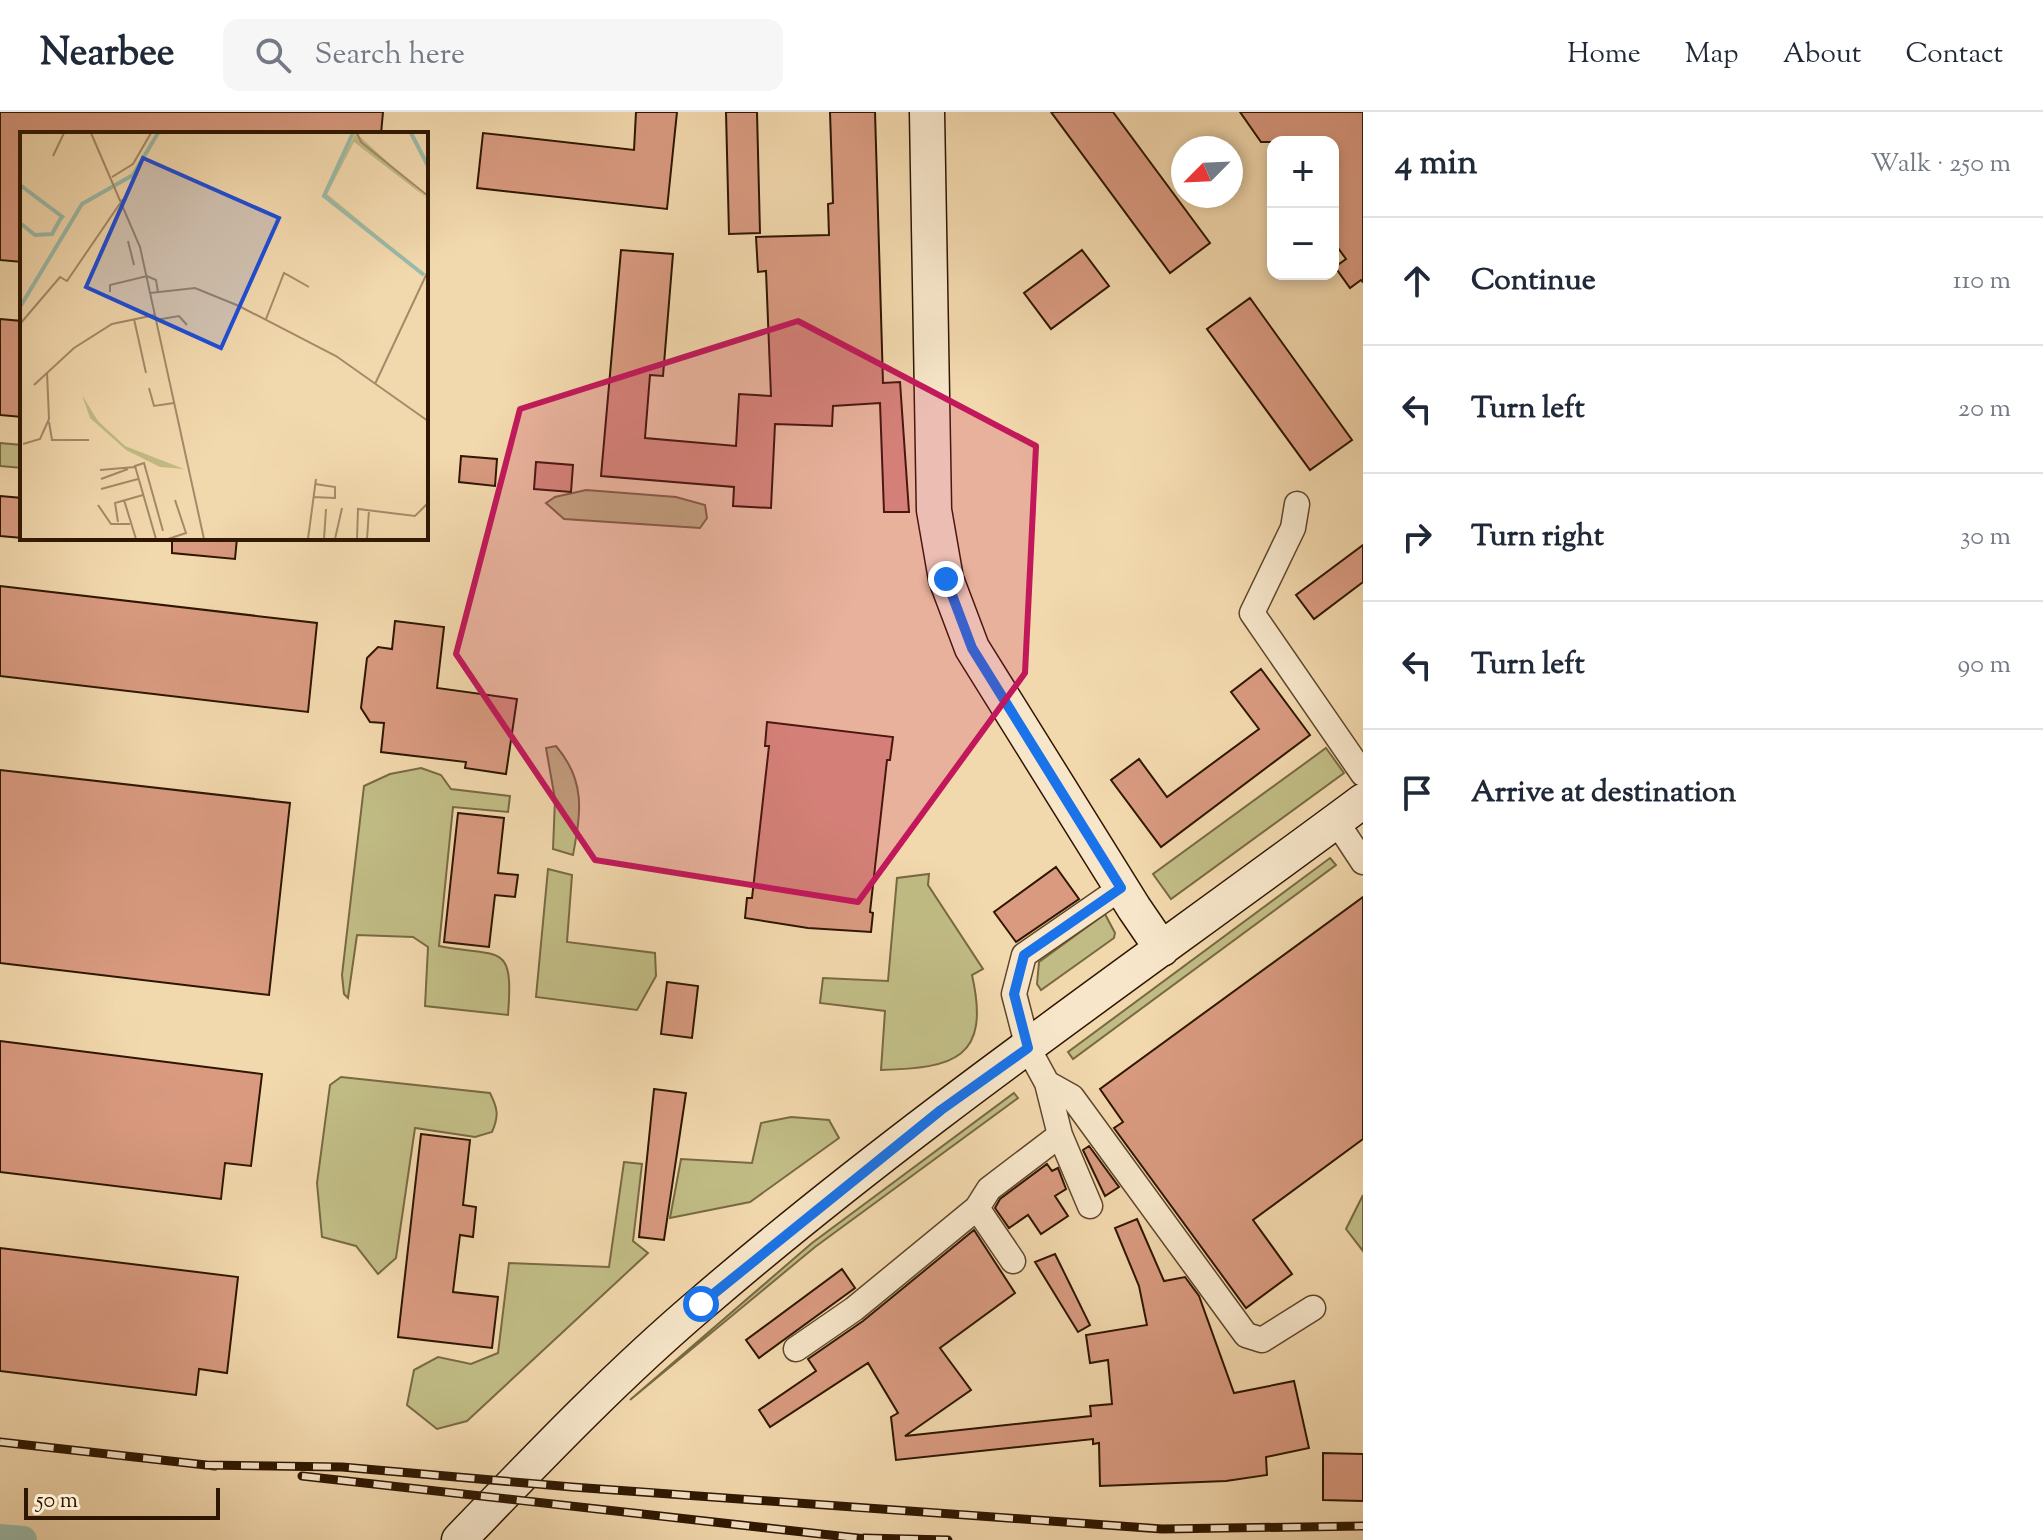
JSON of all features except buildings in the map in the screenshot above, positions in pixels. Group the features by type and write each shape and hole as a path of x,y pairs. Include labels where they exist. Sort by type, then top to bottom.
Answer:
{"main road":[{"path":"927,112 934,510 946,579 972,648 1162,949"},
{"path":"459,1540 595,1401 701,1304 941,1110 1350,811"}],"street":[{"path":"1297,504 1293,528 1252,613 1363,774"},
{"path":"1350,811 1363,862"},
{"path":"1090,1206 1060,1135 1047,1083 1028,1048 1014,994 1024,955 1121,888"},
{"path":"1047,1083 1072,1097 1246,1335 1262,1340 1313,1308"},
{"path":"796,1349 854,1309 977,1208 989,1189 1060,1135"},
{"path":"977,1208 1013,1261"}],"highlighted area":[{"path":"798,321 1036,446 1025,673 858,902 595,860 456,654 520,409"}],"shaded area":[{"path":"0,443 20,445 20,468 0,466"},
{"path":"586,490 676,497 705,505 707,518 700,528 564,519 546,503 555,497"},
{"path":"556,746 566,759 577,785 579,811 573,855 553,849 555,799 546,748"},
{"path":"1326,748 1344,773 1171,899 1153,874"},
{"path":"421,768 441,775 451,789 510,796 508,812 453,807 439,946 489,953 505,963 508,1015 425,1006 428,947 413,937 357,935 348,998 344,994 342,975 364,786 390,774"},
{"path":"1330,858 1336,865 1073,1059 1068,1052"},
{"path":"548,869 572,875 567,942 655,953 656,976 637,1010 536,997"},
{"path":"929,874 928,885 983,969 972,975 977,1003 976,1025 971,1041 961,1053 947,1061 907,1069 881,1070 885,1011 820,1003 823,978 888,981 897,878"},
{"path":"1105,914 1115,933 1114,938 1041,990 1037,984 1039,962"},
{"path":"341,1077 490,1093 496,1108 497,1117 492,1132 475,1137 415,1128 396,1258 378,1274 356,1246 322,1237 317,1183 330,1085"},
{"path":"1014,1093 1018,1098 815,1247 630,1400 812,1243"},
{"path":"791,1117 829,1120 839,1138 750,1202 670,1218 681,1159 752,1163 761,1123"},
{"path":"624,1162 642,1164 633,1241 648,1253 467,1421 437,1429 407,1405 414,1370 438,1357 471,1364 498,1353 509,1263 609,1267"},
{"path":"1363,1195 1363,1251 1346,1229"}],"waterway":[{"path":"0,1538 23,1540"}],"railway":[{"path":"0,1442 215,1466"},
{"path":"205,1465 342,1467 572,1487 1162,1529 1363,1526"},
{"path":"302,1476 875,1540"},
{"path":"864,1538 948,1540"}],"route":[{"path":"701,1304 796,1223 941,1110 1028,1048 1014,994 1024,955 1121,888 972,648 946,579"}]}
